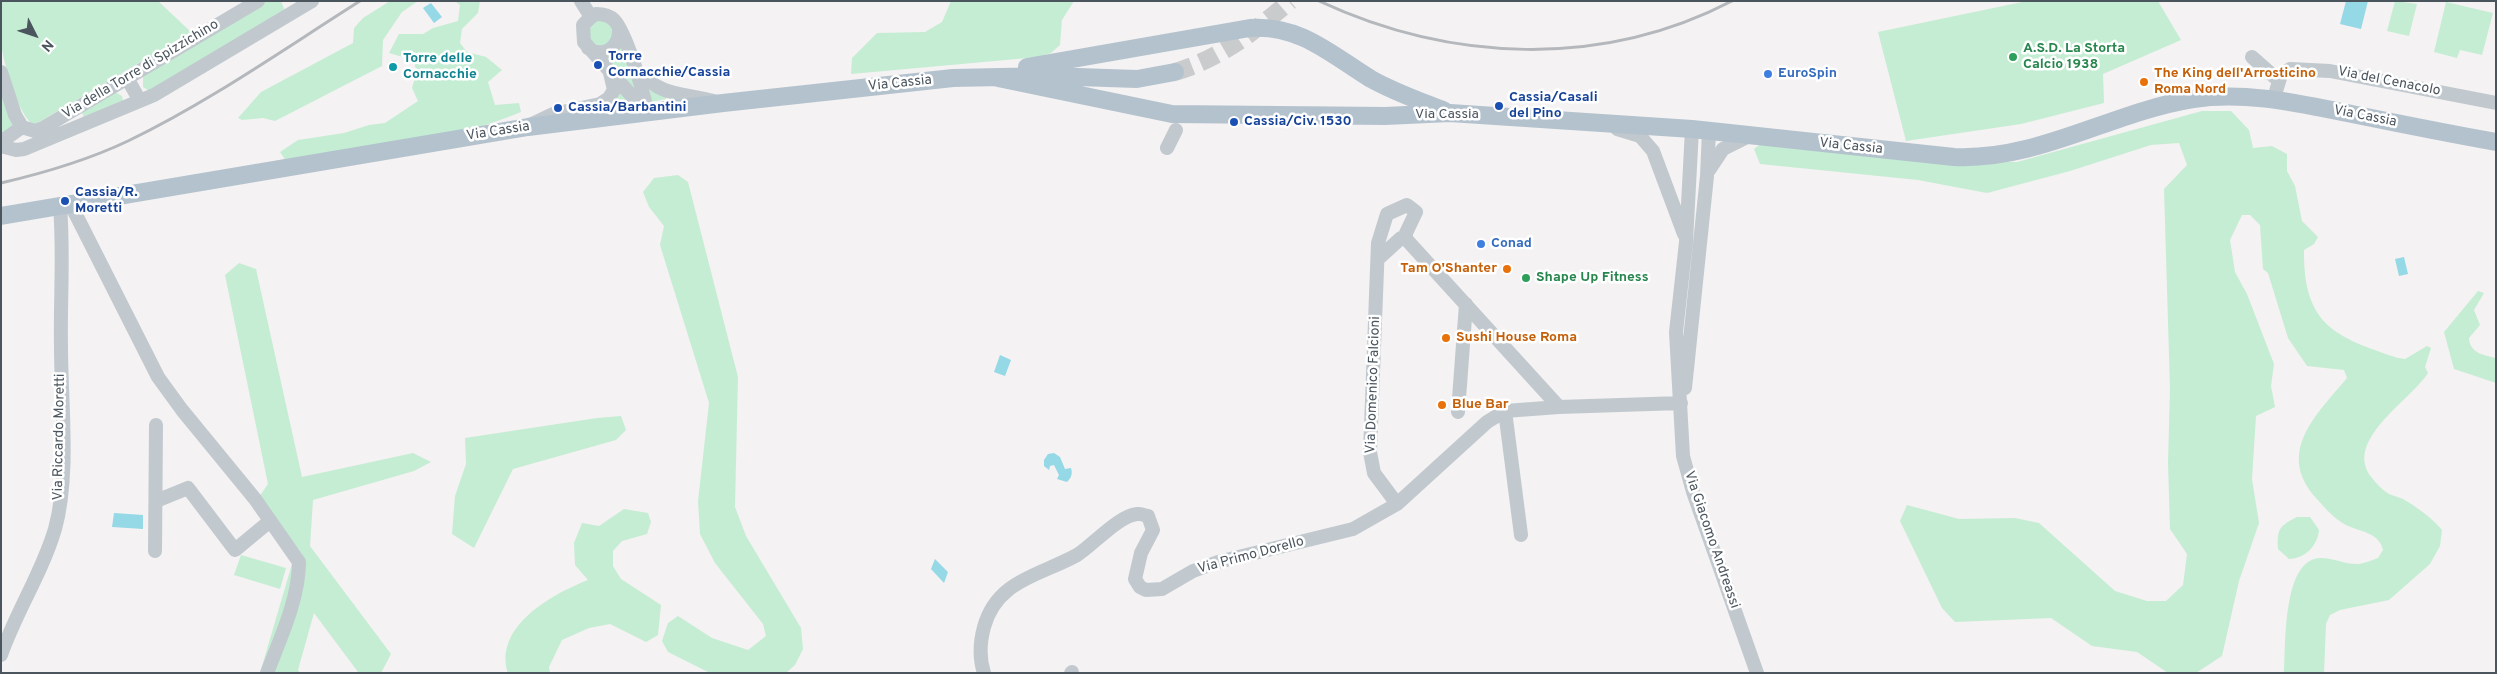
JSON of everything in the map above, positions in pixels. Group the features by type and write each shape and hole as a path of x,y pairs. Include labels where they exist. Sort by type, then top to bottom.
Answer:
{"main road":[{"path":"952,78 1084,58 1250,28 1270,28 1307,38 1386,86 1450,113"},
{"path":"998,78 1048,76 1136,79 1175,72"},
{"name":"Via Cassia","path":"1,216 528,127 722,103 952,78 998,78 1172,114 1385,116 1450,113 1692,128 1927,155 1987,157 2027,149 2191,100 2217,96 2274,100 2496,142"}],"street":[{"name":"Via della Torre di Spizzichino","path":"22,127 35,131 258,1"},
{"name":"Via della Torre di Spizzichino","path":"1,146 16,150 24,149 140,101 297,5 312,1"},
{"path":"581,1 591,17"},
{"path":"596,14 608,16 617,24 637,72 646,113 587,46 582,31 591,17 596,14"},
{"path":"587,46 598,52 609,50 618,41 619,29"},
{"path":"2252,56 2278,80 2274,100"},
{"name":"Via del Cenacolo","path":"2278,80 2281,75 2290,69 2330,71 2496,103"},
{"path":"528,127 554,114 605,102 615,87 609,70"},
{"path":"1,72 15,115 22,127 1,142"},
{"path":"637,72 655,87 671,94 698,97 722,103"},
{"path":"127,78 140,101"},
{"path":"74,110 80,127"},
{"name":"Via Giacomo Andreassi","path":"1590,121 1634,134 1647,142 1656,156 1686,242"},
{"name":"Via Giacomo Andreassi","path":"1692,128 1686,242 1676,332 1677,400 1686,468 1757,673"},
{"path":"1167,148 1176,130"},
{"name":"Via Giacomo Andreassi","path":"1677,400 1686,386 1710,131"},
{"name":"Via Giacomo Andreassi","path":"1707,176 1723,149 1749,136"},
{"path":"1671,198 1703,200"},
{"name":"Via Domenico Falcioni","path":"1397,504 1374,472 1370,452 1379,258 1378,243 1387,214 1407,205 1416,212 1406,233 1406,239"},
{"path":"65,206 158,377 296,555 299,562 299,572 287,621 267,673"},
{"name":"Via Riccardo Moretti","path":"1,655 10,630 49,545 60,505 63,445 61,345 62,238 65,206"},
{"path":"1379,258 1401,238 1406,239 1559,407"},
{"path":"1458,412 1466,304"},
{"name":"Via Primo Dorello","path":"984,673 980,641 987,615 997,599 1024,580 1078,554 1121,521 1137,514 1148,516 1153,530 1141,553 1135,579 1140,587 1146,590 1162,589 1193,570 1218,562 1353,529 1397,504 1487,422 1505,411 1677,400"},
{"path":"1505,411 1521,535"},
{"path":"155,551 156,425"},
{"path":"156,501 188,488 235,550 270,521"}],"green space":[{"path":"1,1 158,1 191,32 34,125 28,120 17,101 5,64 1,44"},
{"path":"266,1 281,1 285,11 151,92 143,87 143,77 147,72"},
{"path":"390,1 418,1 402,12 383,40 382,66 275,121 263,118 242,120 238,118 261,92 353,43 354,28 363,18"},
{"path":"455,1 480,1 478,13 462,29 460,43 467,52 486,57 502,70 488,82 495,105 519,103 521,112 493,123 435,138 375,149 286,161 280,152 298,140 344,133 369,125 385,123 418,101 412,88 417,72 414,63 389,53 399,34 423,34 433,28 458,21 460,5"},
{"path":"951,1 1074,1 1062,20 1060,45 1051,53 1039,57 851,74 852,58 877,33 925,32 942,22"},
{"name":"A.S.D. La Storta Calcio 1938","path":"2027,1 2158,1 2181,40 2103,74 2104,103 2021,124 1906,141 1878,32"},
{"path":"2395,1 2417,4 2409,36 2387,31"},
{"path":"2446,2 2493,13 2482,55 2460,50 2457,58 2434,52"},
{"path":"601,20 610,23 615,35 603,47 591,43 588,30 592,23"},
{"path":"620,43 639,95 605,58"},
{"path":"650,90 666,97 666,99 651,102"},
{"path":"1,91 13,124 12,129 1,135"},
{"path":"115,92 122,96 123,101 84,118 82,112"},
{"path":"620,92 631,103 614,105"},
{"path":"2202,111 2231,111 2249,130 2253,148 2272,146 2287,154 2287,171 2295,186 2302,221 2318,237 2314,244 2304,250 2305,275 2309,295 2316,311 2327,324 2356,343 2398,358 2405,359 2427,346 2431,348 2425,367 2428,373 2382,422 2372,436 2366,450 2365,464 2372,478 2384,491 2414,506 2442,530 2440,546 2430,564 2389,600 2340,610 2330,615 2326,624 2324,673 2284,673 2286,625 2293,587 2299,572 2308,562 2321,558 2359,564 2378,558 2383,550 2381,544 2374,537 2348,526 2335,517 2316,498 2304,481 2299,465 2300,449 2305,434 2324,405 2347,378 2344,370 2307,366 2288,338 2268,273 2263,269 2260,225 2250,215 2242,215 2230,240 2235,272 2247,294 2274,364 2271,386 2275,407 2256,416 2252,479 2259,523 2239,581 2222,656 2196,673 2168,673 2137,652 2092,646 2051,618 1955,622 1942,608 1900,521 1907,505 1959,519 2015,518 2039,523 2115,591 2147,601 2166,601 2183,585 2187,554 2170,529 2168,463 2170,389 2164,189 2187,165 2179,143 2151,145 2070,171 1987,193 1918,180 1760,164 1754,149 1766,140 1987,162 2017,162"},
{"path":"678,175 688,182 738,377 735,507 746,536 801,628 803,649 795,665 786,673 710,673 668,652 662,641 668,623 678,616 712,638 748,650 766,636 763,624 715,563 700,534 698,501 709,403 660,245 664,226 649,207 643,192 654,178"},
{"path":"239,263 256,269 302,477 413,453 431,462 414,471 313,500 310,546 391,654 381,673 358,672 314,613 298,670 300,673 260,673 292,564 302,554 259,497 268,484 225,275"},
{"path":"2478,291 2484,293 2474,310 2480,325 2469,338 2475,350 2486,356 2496,358 2496,383 2454,369 2444,332"},
{"path":"621,416 626,430 616,440 513,469 474,548 452,534 455,496 466,464 465,438"},
{"path":"624,509 648,513 651,522 647,534 622,541 613,551 613,566 621,579 661,605 658,635 646,642 610,624 589,628 562,640 549,667 550,673 508,673 506,656 509,641 517,627 543,603 588,580 575,565 574,543 582,523 599,526"},
{"path":"2297,517 2310,517 2319,530 2318,536 2313,546 2305,554 2289,559 2278,549 2278,537 2280,529"},
{"path":"241,555 286,568 280,589 234,575"}],"water":[{"path":"2346,1 2368,1 2361,29 2340,24"},
{"path":"431,3 442,17 434,23 423,8"},
{"path":"2404,257 2408,274 2399,276 2395,259"},
{"path":"1000,355 1011,360 1005,376 994,372"},
{"path":"1054,453 1060,457 1065,469 1071,468 1071,476 1067,482 1057,479 1059,475 1054,465 1050,466 1049,470 1044,466 1044,460 1048,454"},
{"path":"114,513 143,515 143,529 112,527"},
{"path":"935,559 948,572 944,583 931,569"}],"tunnel":[{"path":"1175,72 1222,52 1290,1"}],"railway":[{"path":"1,183 82,160 113,148 158,126 246,74 360,1"},
{"path":"1319,1 1369,21 1420,36 1473,46 1525,49 1578,47 1631,38 1682,23 1732,1"}],"place":[{"name":"A.S.D. La Storta Calcio 1938","path":"2013,57"},
{"name":"Torre Cornacchie/Cassia","path":"598,65"},
{"name":"Torre delle Cornacchie","path":"393,67"},
{"name":"EuroSpin","path":"1768,74"},
{"name":"The King dell'Arrosticino Roma Nord","path":"2144,82"},
{"name":"Cassia/Casali del Pino","path":"1499,106"},
{"name":"Cassia/Barbantini","path":"558,108"},
{"name":"Cassia/Civ. 1530","path":"1234,122"},
{"name":"Cassia/R. Moretti","path":"65,201"},
{"name":"Conad","path":"1481,244"},
{"name":"Tam O'Shanter","path":"1507,269"},
{"name":"Shape Up Fitness","path":"1526,278"},
{"name":"Sushi House Roma","path":"1446,338"},
{"name":"Blue Bar","path":"1442,405"}]}
